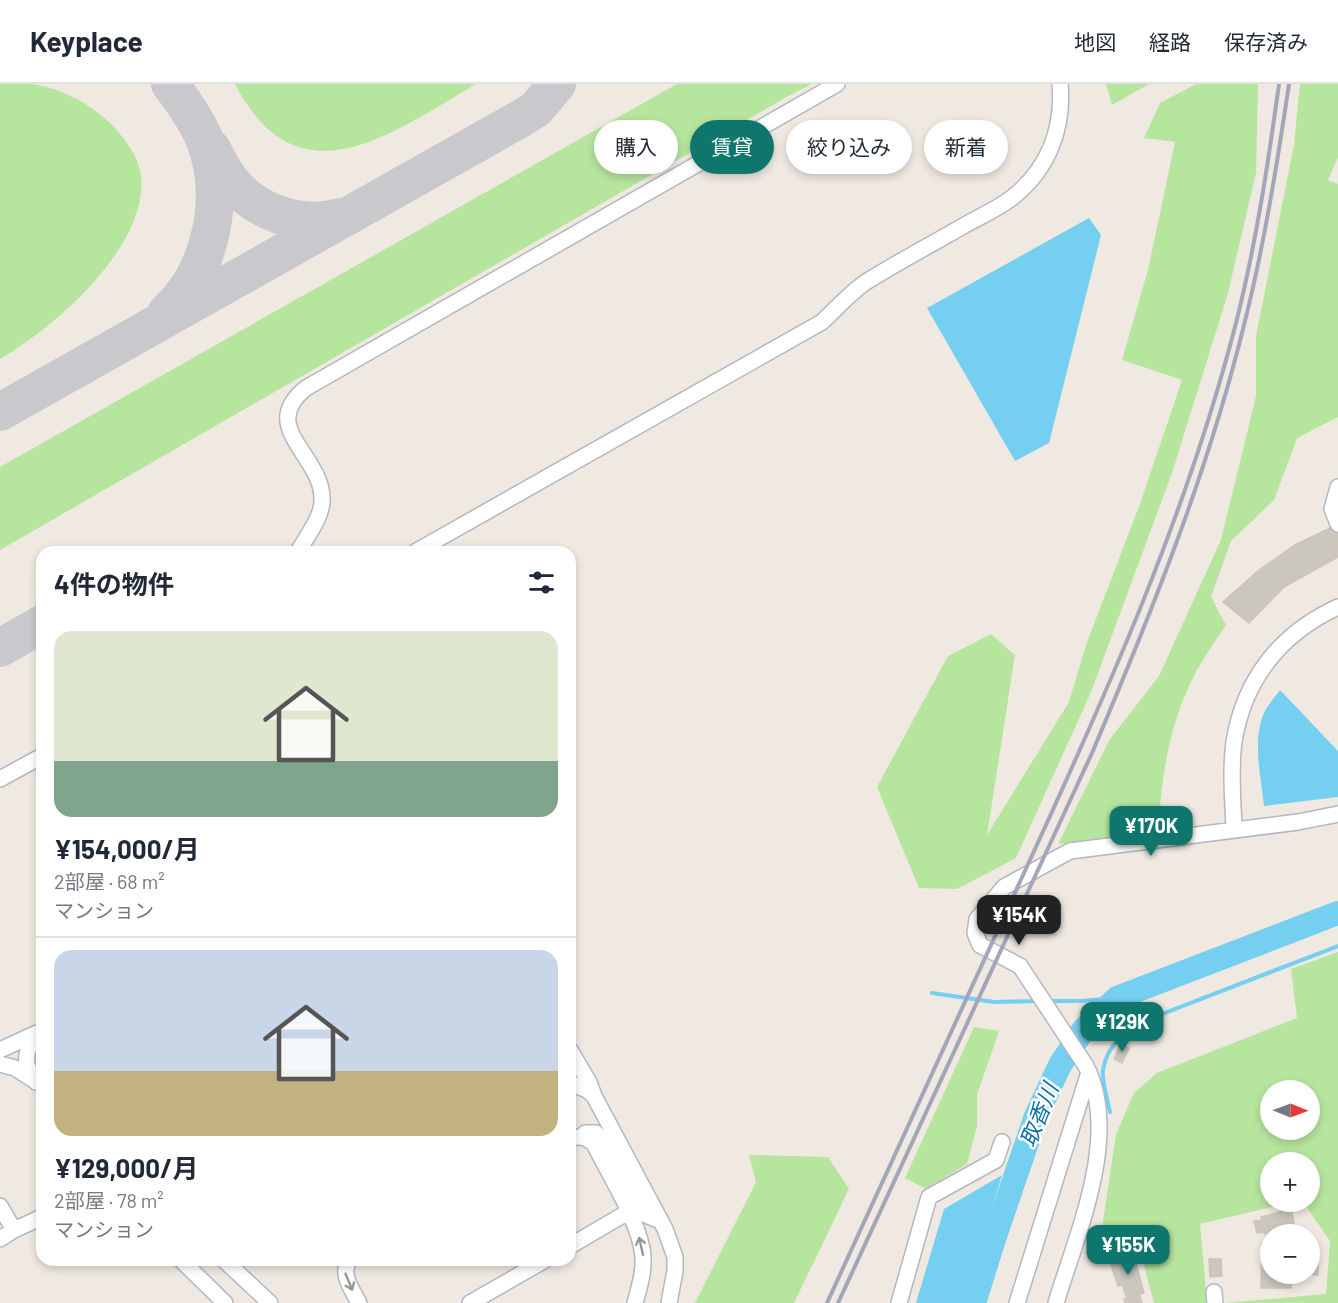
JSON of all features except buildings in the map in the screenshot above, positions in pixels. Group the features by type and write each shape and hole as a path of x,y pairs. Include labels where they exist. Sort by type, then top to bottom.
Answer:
{"street":[{"path":"301,546 317,519 322,502 314,471 287,422 288,409 294,397 306,388 837,84"},
{"path":"426,546 822,322 863,284 1011,199 1034,178 1046,161 1059,122 1062,101 1060,84"},
{"path":"1338,487 1332,509 1338,524"},
{"path":"1234,830 1232,786 1234,742 1246,698 1266,661 1292,634 1319,616 1338,607"},
{"path":"0,780 36,759"},
{"path":"1056,1303 1092,1183 1100,1138 1099,1104 1087,1069 1020,966 980,945 975,933 977,919 1004,887 1070,851 1298,822 1338,814"},
{"path":"0,1050 36,1034"},
{"path":"36,1037 26,1056 28,1070 36,1080"},
{"path":"576,1060 661,1221 675,1257 675,1271 669,1303"},
{"path":"0,1064 15,1068 36,1082"},
{"path":"1017,1303 1087,1069"},
{"path":"576,1085 594,1096"},
{"path":"576,1137 586,1132 596,1133 601,1137 646,1215 661,1221"},
{"path":"576,1137 588,1139 594,1144 639,1237 643,1256 643,1275 635,1303"},
{"path":"899,1303 929,1197 996,1160 1002,1142"},
{"path":"0,1206 14,1230"},
{"path":"576,1242 628,1212"},
{"path":"0,1239 36,1220"},
{"path":"187,1266 225,1303"},
{"path":"230,1266 270,1303"},
{"path":"346,1266 345,1275 359,1303"},
{"path":"470,1303 535,1266"}],"green space":[{"path":"0,84 43,86 66,94 88,106 107,120 123,138 135,156 141,175 139,202 130,229 114,256 94,282 71,305 46,327 0,359"},
{"path":"235,84 476,84 412,122 379,138 348,148 317,151 287,142 260,121"},
{"path":"677,84 812,84 747,120 690,120 690,153 678,160 678,120 613,120"},
{"path":"1106,84 1149,84 1112,105"},
{"path":"1196,84 1258,84 1256,173 1228,293 1172,473 1091,692 1016,858 957,889 919,888 877,787 948,656 991,634 1015,655 987,835 1069,702 1086,645 1140,504 1182,380 1122,360 1148,270 1175,142 1144,138 1160,103"},
{"path":"1300,84 1338,84 1338,157 1328,180 1338,184 1338,417 1297,438 1274,500 1231,541 1211,597 1226,625 1205,656 1185,694 1178,713 1164,772 1158,832 1058,844 1110,739 1159,676 1221,540 1256,396 1256,336 1294,145"},
{"path":"594,131 594,174 653,174 0,550 0,467"},
{"path":"1338,952 1338,1303 1225,1303 1326,1294 1330,1241 1310,1212 1320,1212 1320,1152 1260,1152 1260,1210 1200,1224 1207,1303 1154,1303 1138,1243 1098,1255 1116,1134 1134,1093 1157,1073 1297,1018 1291,969"},
{"path":"974,1027 999,1031 977,1095 977,1126 967,1164 926,1189 905,1178"},
{"path":"749,1155 828,1157 849,1189 794,1303 695,1303 756,1182"}],"water":[{"path":"1089,218 1101,235 1049,443 1015,461 927,308"},
{"path":"1280,690 1338,751 1338,797 1264,806 1258,757 1259,732 1266,709"},
{"path":"1002,1175 963,1303 916,1303 944,1209"}],"waterway":[{"name":"取香川","path":"974,1303 1036,1116 1060,1065 1084,1029 1117,998 1338,913"},
{"path":"1110,1112 1103,1070 1109,1052 1126,1033 1149,1019 1338,946"},
{"path":"932,993 994,1002 1038,1001"},
{"path":"1049,1001 1117,998"}],"taxiway":[{"path":"166,313 182,296 195,276 211,232 214,208 211,160 204,138 170,84"},
{"path":"0,412 520,119 536,109 557,84"},
{"path":"212,149 231,181 253,202 266,209 280,215 310,221 340,217"},
{"path":"0,648 36,627"}],"railway":[{"path":"827,1303 1085,739 1169,534 1194,464 1236,323 1261,204 1279,84"},
{"path":"838,1303 1092,753 1177,542 1230,380 1244,325 1270,205 1289,84"}]}
